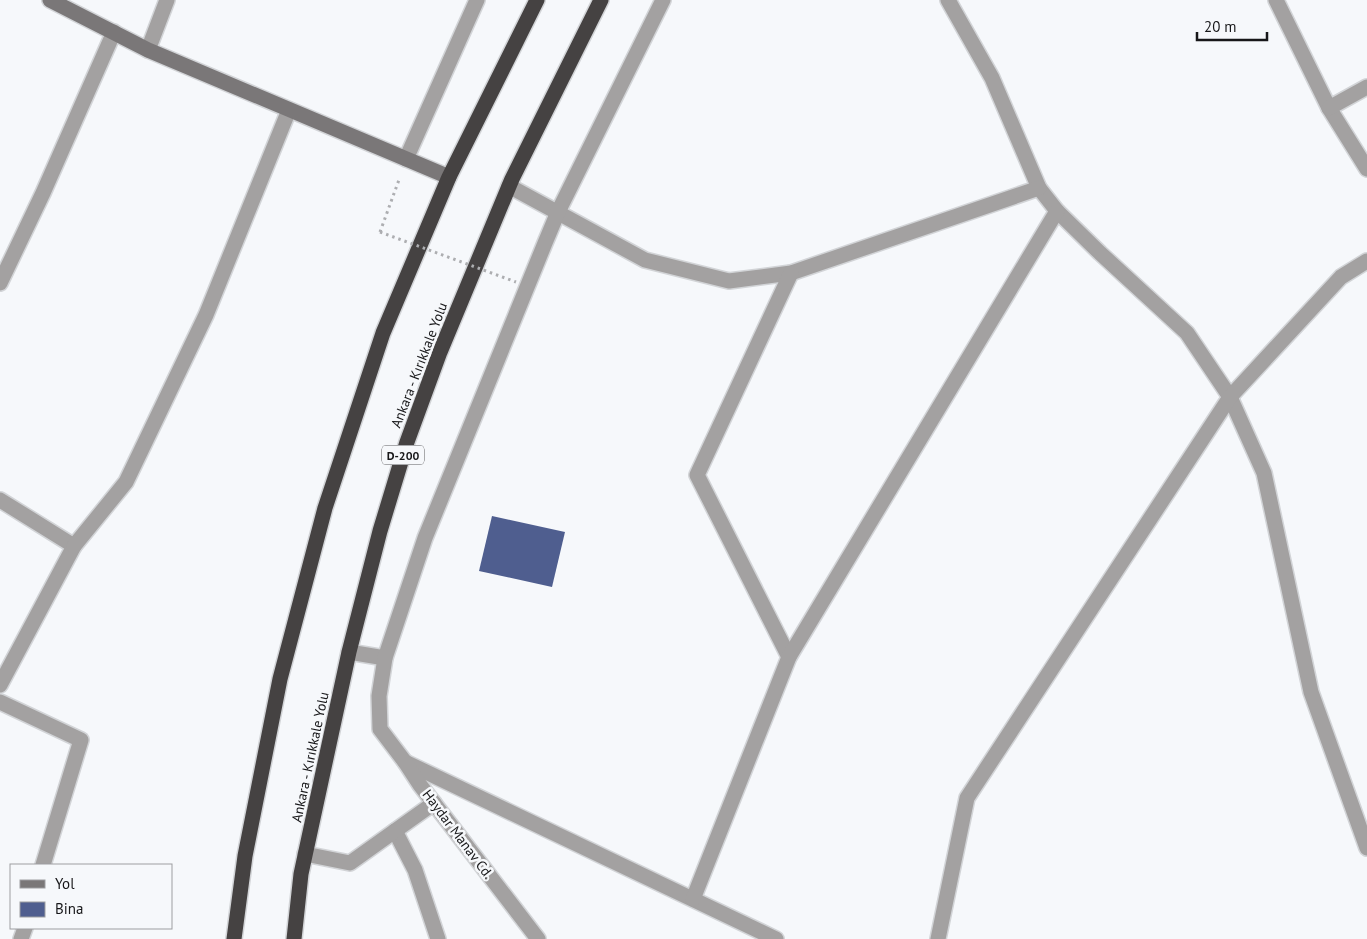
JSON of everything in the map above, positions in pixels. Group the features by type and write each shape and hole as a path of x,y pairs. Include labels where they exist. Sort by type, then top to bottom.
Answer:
{"highway":[{"path":"234,939 245,856 280,679 325,508 383,333 449,177 537,0"},
{"name":"Ankara - Kırıkkale Yolu","path":"294,939 305,854 349,652 380,531 407,442 440,352 509,186 601,0"}],"street":[{"path":"50,0 148,50 449,177"},
{"path":"148,50 167,0"},
{"path":"406,159 477,0"},
{"path":"349,652 385,658 425,538 558,212 663,0"},
{"path":"948,0 992,78 1039,188 1058,211 1100,253 1187,333 1230,397 1264,473 1311,692 1367,848"},
{"path":"1276,0 1329,108 1367,168"},
{"path":"0,283 44,193 114,32"},
{"path":"1329,108 1367,87"},
{"path":"0,685 74,546 126,482 206,315 289,110"},
{"path":"509,186 645,260 729,281 791,273 1039,188"},
{"path":"693,899 789,656 1058,211"},
{"path":"938,939 967,798 1230,397 1341,277 1367,261"},
{"path":"789,656 697,475 791,273"},
{"path":"0,500 74,546"},
{"name":"Haydar Manav Cd.","path":"385,658 379,696 380,729 538,939"},
{"path":"0,702 81,740 43,864"},
{"path":"405,762 776,939"},
{"path":"305,854 350,863 434,803"},
{"path":"395,831 415,870 438,939"}],"path":[{"path":"400,178 380,232 516,282"}],"building":[{"path":"492,516 565,532 552,587 479,571"}]}
